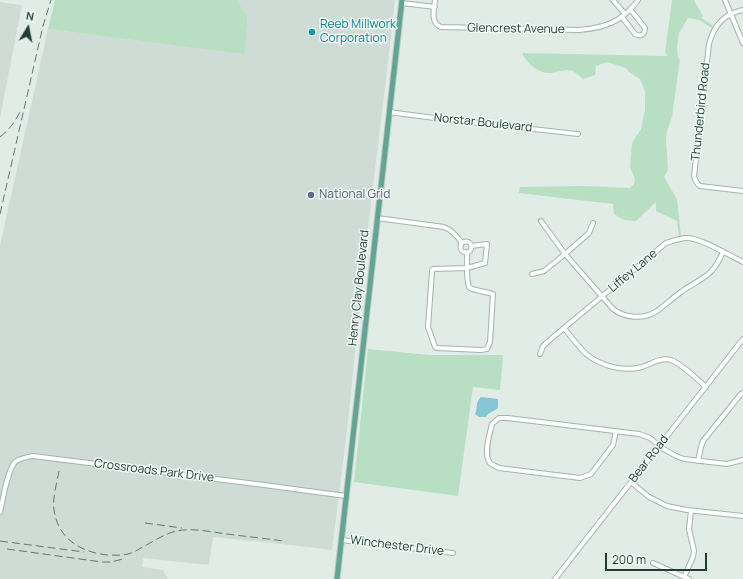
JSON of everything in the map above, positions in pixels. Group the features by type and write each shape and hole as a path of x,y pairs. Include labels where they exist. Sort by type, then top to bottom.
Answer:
{"main road":[{"name":"Henry Clay Boulevard","path":"337,579 402,1"}],"street":[{"path":"402,1 434,7 435,0"},
{"path":"613,0 627,24 635,34 640,36 645,32 645,28 630,9"},
{"name":"Glencrest Avenue","path":"434,7 435,22 438,26 442,27 579,30 594,29 614,22 623,16 638,0"},
{"path":"725,0 743,43"},
{"name":"Thunderbird Road","path":"743,10 731,14 723,19 716,26 709,44 694,176 695,181 700,186 743,190"},
{"name":"Norstar Boulevard","path":"389,112 455,121 578,134"},
{"path":"377,218 444,227 451,230 462,243"},
{"path":"541,221 566,254 613,309 624,315 633,317 640,317 656,311 679,293 708,275 719,262 723,252"},
{"path":"532,274 544,271 566,254 589,232 593,223"},
{"name":"Liffey Lane","path":"540,354 543,346 564,328 663,245 674,240 685,238 699,240 743,262"},
{"path":"462,243 467,242 471,246 487,244 485,263 467,268 433,269 428,327 435,347 437,348 481,350 487,349 490,342 493,294 469,288 467,282 467,268 467,253 470,251 471,246"},
{"path":"462,243 460,249 462,252 467,253"},
{"path":"564,328 586,354 601,363 614,367 630,369 640,368 659,360 670,360 676,362 706,387"},
{"name":"Bear Road","path":"555,579 743,340"},
{"path":"698,461 700,447 703,441 743,393"},
{"path":"616,431 613,445 591,474 580,478 499,468 491,464 488,459 487,449 492,424 499,418 508,418 616,431 639,434 650,438 659,446 684,459 727,464 743,460"},
{"name":"Crossroads Park Drive","path":"0,512 11,467 20,459 33,456 346,496"},
{"path":"631,482 649,497 667,506 691,511 743,516"},
{"path":"684,577 693,557 694,551 690,529 691,511"},
{"name":"Winchester Drive","path":"341,540 453,553"},
{"path":"653,562 689,579"}],"shaded area":[{"name":"National Grid","path":"237,0 395,0 366,244 348,422 332,550 213,537 209,565 143,558 142,567 163,570 168,579 0,579 0,245 48,29 243,53 248,18"},
{"path":"0,2 22,5 0,118"}],"green space":[{"path":"55,0 237,0 248,18 244,54 48,29"},
{"path":"672,0 694,0 703,16 701,18 714,26 712,28 699,20 688,18 679,33 677,47 678,58 680,59 672,117 667,131 666,139 668,170 664,177 677,199 681,236 679,236 677,221 656,211 656,202 636,221 624,220 614,214 613,204 519,193 520,187 583,186 630,188 634,184 635,179 630,167 632,143 641,129 645,110 645,91 640,79 629,72 626,68 607,62 596,66 595,75 583,79 570,70 551,73 542,72 534,68 522,53 667,56 665,52"},
{"path":"368,349 429,355 503,355 500,390 473,387 458,496 354,482"}],"water":[{"path":"481,397 498,399 497,409 488,414 486,417 479,417 475,414 478,401"}],"railway":[{"path":"0,214 43,26 51,0"},
{"path":"0,137 12,126 20,112"},
{"path":"59,471 54,501 56,520 60,529 72,542 88,551 107,555 125,555 168,534 188,530 283,541"},
{"path":"145,523 182,528"},
{"path":"0,541 84,552"},
{"path":"7,549 102,562 111,562 123,559"}],"place":[{"name":"Reeb Millwork Corporation","path":"312,32"},
{"name":"National Grid","path":"311,195"}]}
